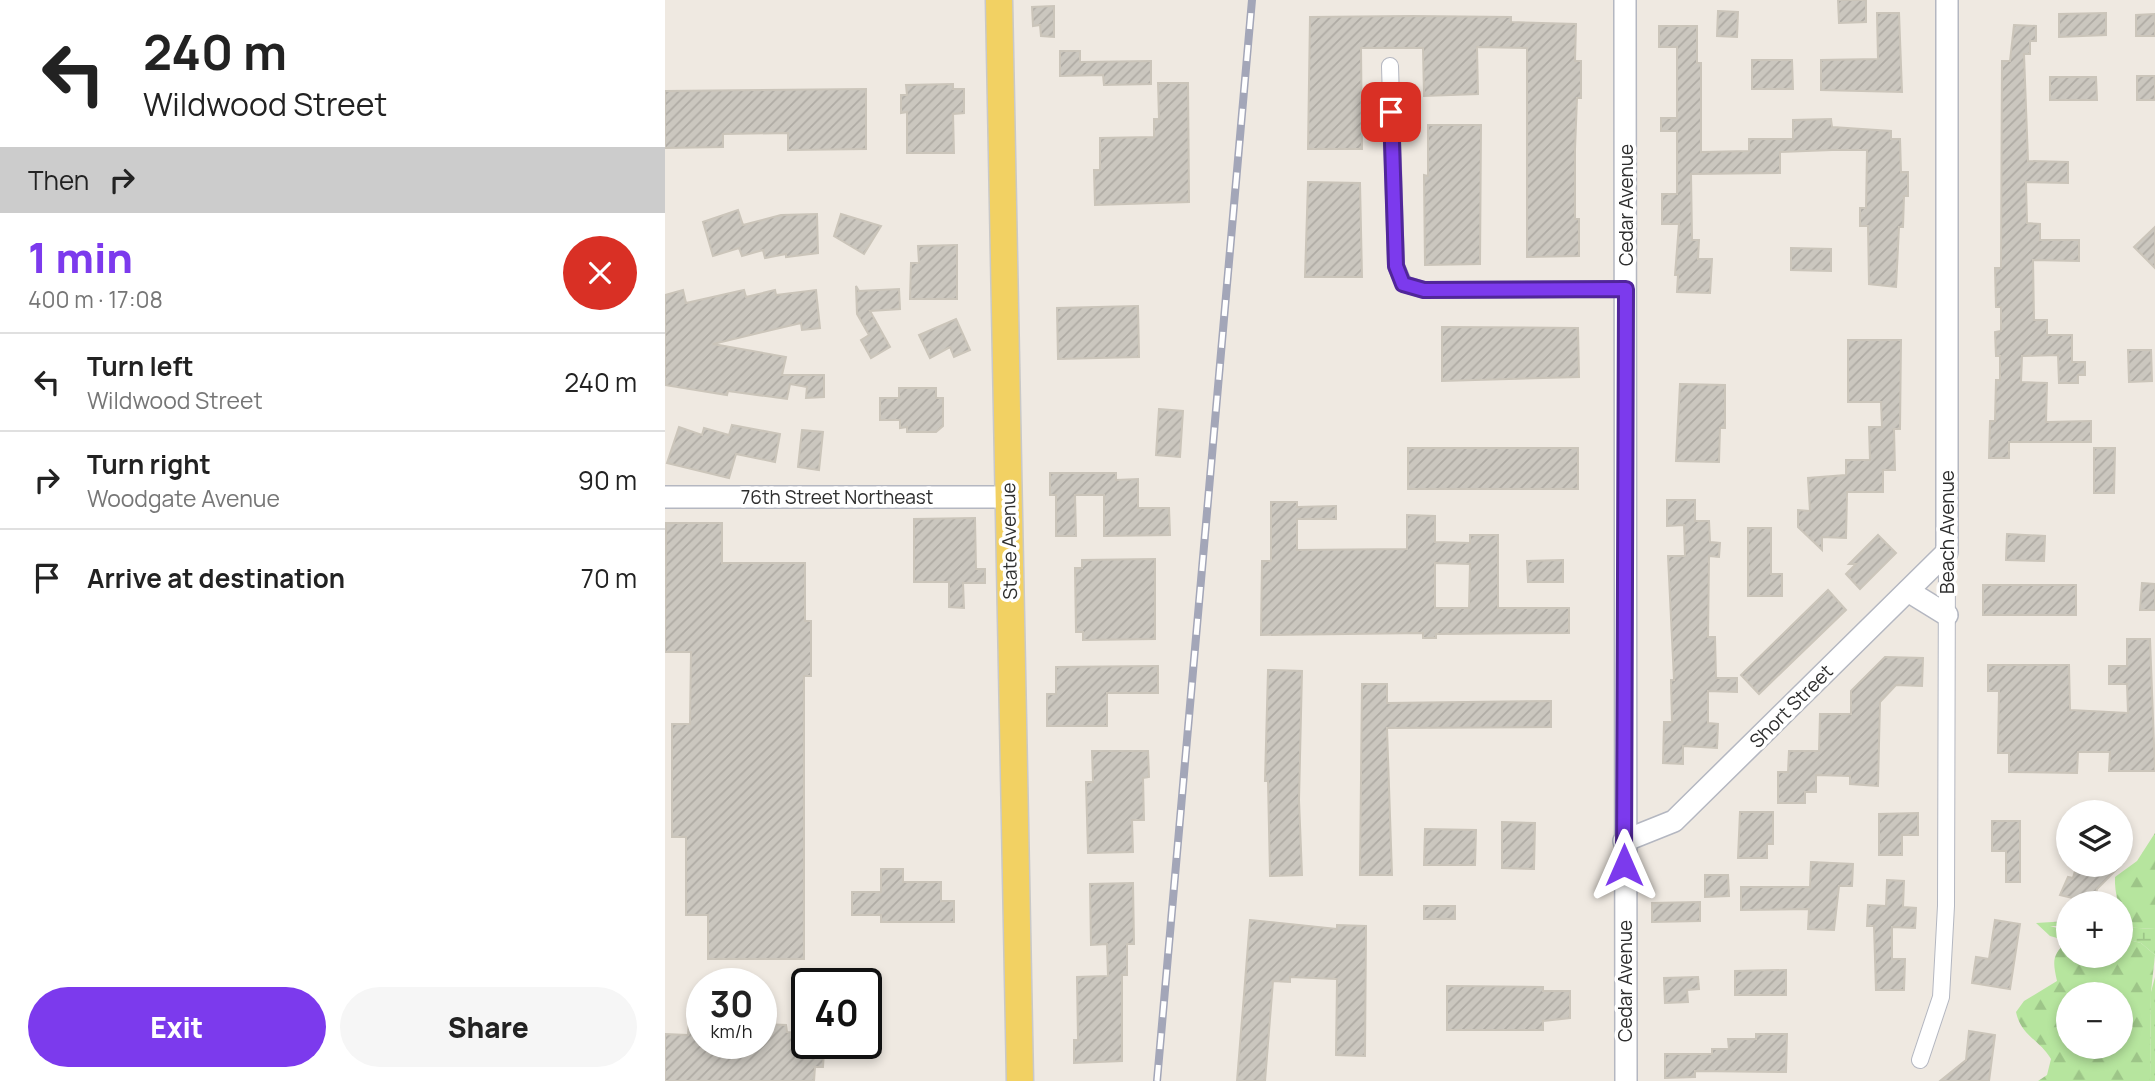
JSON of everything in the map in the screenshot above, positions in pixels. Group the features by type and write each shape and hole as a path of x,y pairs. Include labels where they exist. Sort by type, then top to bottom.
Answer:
{"main road":[{"name":"State Avenue","path":"999,0 1020,1081"}],"street":[{"name":"Cedar Avenue","path":"1626,0 1626,1081"},
{"name":"Beach Avenue","path":"1920,1060 1941,997 1948,797 1947,0"},
{"path":"1389,66 1396,266 1403,284 1424,290 1626,289"},
{"name":"76th Street Northeast","path":"665,497 1008,497"},
{"name":"Short Street","path":"1624,841 1674,821 1947,552"},
{"path":"1907,591 1947,615"}],"green space":[{"path":"2155,833 2155,929 2133,928 2133,891 2116,891 2115,877 2133,877 2133,864"},
{"path":"2056,922 2056,926 2050,926 2056,928 2056,938 2050,936 2036,923"},
{"path":"2133,928 2155,929 2155,955 2141,943 2133,941"},
{"path":"2133,941 2141,943 2155,955 2151,992 2150,1081 2038,1081 2047,1075 2051,1059 2022,1027 2016,1012 2024,1001 2057,981 2055,959 2056,955 2056,968 2133,968"},
{"path":"2155,977 2155,1081 2150,1081 2151,992"}],"building":[{"path":"1838,0 1866,0 1866,22 1839,23"},
{"path":"1054,6 1054,37 1041,36 1040,25 1033,26 1032,7"},
{"path":"1718,11 1738,12 1737,37 1717,36"},
{"path":"1877,13 1899,13 1902,92 1821,90 1821,60 1878,59"},
{"path":"2106,13 2106,35 2059,37 2059,14"},
{"path":"2155,14 2155,36 2136,36 2136,15"},
{"path":"1310,17 1511,17 1511,22 1576,24 1575,61 1581,61 1581,98 1577,98 1575,149 1575,219 1579,219 1579,256 1527,257 1527,48 1477,47 1478,94 1424,96 1423,48 1361,48 1362,149 1308,149"},
{"path":"2014,25 2036,26 2036,41 2030,41 2030,54 2024,54 2028,161 2068,162 2068,183 2026,182 2027,223 2040,224 2040,240 2079,240 2079,261 2033,260 2034,320 2047,320 2047,335 2072,335 2072,362 2085,362 2085,375 2078,375 2078,383 2059,383 2058,355 2022,356 2021,382 2047,383 2046,422 2091,421 2091,442 2009,442 2009,458 1989,458 1990,421 1995,421 1996,380 2000,380 2000,356 1996,356 1995,332 2001,331 2001,307 1996,307 1995,268 2001,268 2002,61 2010,61"},
{"path":"1659,26 1697,26 1697,63 1701,63 1701,152 1749,151 1749,139 1793,139 1793,120 1831,119 1832,127 1891,131 1891,139 1900,139 1901,172 1908,172 1908,196 1904,196 1903,227 1899,227 1896,287 1869,284 1868,226 1860,226 1860,208 1866,208 1867,150 1832,150 1780,152 1780,173 1691,174 1692,240 1699,240 1698,259 1712,259 1710,293 1677,292 1678,275 1675,275 1679,224 1662,224 1662,194 1677,194 1677,131 1661,131 1661,118 1677,118 1677,47 1659,47"},
{"path":"1060,51 1080,51 1080,62 1151,61 1151,84 1104,85 1103,75 1060,76"},
{"path":"1752,60 1792,60 1793,89 1752,89"},
{"path":"2137,76 2155,76 2155,100 2137,100"},
{"path":"2050,77 2096,77 2097,100 2050,100"},
{"path":"1158,83 1188,83 1189,202 1095,205 1094,170 1100,170 1100,138 1154,137 1154,119 1159,119"},
{"path":"953,84 953,89 964,89 964,113 953,114 954,153 907,153 907,112 901,113 901,95 907,95 906,85"},
{"path":"866,89 866,149 788,150 788,133 723,134 723,147 665,148 665,91"},
{"path":"1428,125 1481,125 1480,264 1425,265 1424,175 1428,176"},
{"path":"1308,182 1360,183 1362,277 1305,277"},
{"path":"738,210 743,225 781,215 817,214 818,253 765,258 763,250 742,256 739,248 713,256 703,222"},
{"path":"841,214 881,226 864,254 834,236"},
{"path":"2155,227 2155,268 2134,247"},
{"path":"957,245 957,299 910,299 911,263 919,263 918,246"},
{"path":"1791,248 1831,249 1831,271 1791,270"},
{"path":"856,286 859,291 899,289 900,309 870,311 890,347 871,358 861,340 869,335 857,314"},
{"path":"683,290 686,303 744,290 746,297 775,290 776,295 816,290 820,328 802,330 801,323 713,344 786,357 782,375 824,375 824,397 806,398 807,387 790,384 787,399 728,391 727,395 665,385 665,295"},
{"path":"1138,306 1139,357 1058,359 1057,308"},
{"path":"956,319 970,350 954,357 950,347 930,358 919,335"},
{"path":"1442,327 1578,328 1579,377 1442,381"},
{"path":"1848,340 1901,340 1900,429 1894,429 1895,470 1883,470 1883,492 1847,492 1846,538 1822,537 1822,550 1798,527 1798,510 1810,511 1808,478 1846,475 1846,460 1870,460 1869,427 1882,427 1881,402 1848,402"},
{"path":"2128,350 2151,350 2152,381 2129,382"},
{"path":"1680,384 1725,385 1725,428 1720,428 1719,462 1676,461"},
{"path":"899,388 936,388 936,398 943,398 943,426 936,432 907,432 907,427 900,428 900,420 880,420 880,398 899,398"},
{"path":"1159,409 1183,411 1180,457 1156,455"},
{"path":"732,425 780,434 775,462 736,454 729,478 667,463 679,427 702,435 704,428 729,435"},
{"path":"802,430 823,432 819,470 798,467"},
{"path":"1408,448 1578,448 1578,489 1408,489"},
{"path":"2094,448 2115,448 2114,493 2094,493"},
{"path":"1050,473 1116,473 1116,480 1138,479 1138,508 1169,508 1170,535 1104,536 1104,495 1075,495 1076,536 1056,536 1056,495 1050,495"},
{"path":"1667,500 1695,500 1695,521 1709,521 1710,542 1720,543 1719,557 1709,556 1708,637 1715,637 1716,678 1737,678 1737,692 1708,691 1708,723 1718,724 1717,748 1683,746 1683,764 1663,763 1664,722 1672,722 1671,680 1674,680 1668,556 1685,556 1684,525 1667,526"},
{"path":"1271,502 1297,502 1297,507 1336,506 1336,519 1297,519 1297,550 1407,549 1407,515 1435,516 1435,542 1470,543 1470,535 1498,535 1498,608 1569,608 1569,633 1436,634 1436,638 1423,638 1423,633 1261,635 1262,561 1271,561","holes":["1435,563 1470,564 1469,608 1435,608"]},
{"path":"975,518 976,569 985,569 985,583 963,583 964,608 949,607 949,582 914,582 914,519"},
{"path":"666,523 722,523 722,563 805,563 805,621 811,621 811,676 804,676 804,959 708,959 708,915 686,915 686,837 672,837 672,724 690,724 691,652 665,652"},
{"path":"1748,528 1771,528 1771,574 1782,574 1782,596 1748,596"},
{"path":"2007,534 2045,536 2044,561 2006,560"},
{"path":"1878,535 1896,553 1860,589 1846,574 1856,564 1849,564"},
{"path":"1155,559 1155,639 1083,640 1083,632 1076,632 1075,568 1082,568 1082,560"},
{"path":"1563,560 1563,582 1528,582 1527,561"},
{"path":"2142,583 2155,584 2155,610 2140,610"},
{"path":"1983,585 2076,585 2076,615 1983,615"},
{"path":"1828,590 1846,610 1759,694 1741,675"},
{"path":"2127,639 2150,639 2155,771 2109,771 2110,752 2078,752 2077,773 2009,772 2009,753 1998,753 1999,691 1988,691 1988,665 2069,665 2070,710 2128,713 2127,684 2109,684 2109,666 2127,666"},
{"path":"1885,657 1923,658 1922,686 1896,685 1880,702 1878,786 1850,784 1850,776 1816,775 1816,792 1805,792 1805,803 1778,803 1778,772 1788,772 1789,751 1819,751 1820,714 1851,714 1851,691"},
{"path":"1158,666 1158,693 1107,693 1107,726 1047,726 1047,694 1056,694 1056,667"},
{"path":"1268,670 1302,671 1299,800 1302,875 1270,876 1268,781 1265,781"},
{"path":"1362,684 1387,684 1387,703 1551,701 1551,727 1387,728 1392,875 1360,875"},
{"path":"1092,751 1148,751 1149,777 1143,778 1144,820 1132,820 1133,852 1088,853 1086,782 1093,782"},
{"path":"1740,812 1773,812 1773,844 1767,844 1767,858 1738,858"},
{"path":"1918,813 1918,835 1902,835 1902,855 1879,855 1879,814"},
{"path":"1992,821 2020,821 2020,882 2006,882 2006,851 1992,851"},
{"path":"1502,822 1535,823 1534,869 1502,868"},
{"path":"1425,829 1476,830 1475,865 1424,865"},
{"path":"1811,862 1853,864 1852,886 1839,886 1834,930 1808,929 1809,909 1741,910 1741,887 1810,887"},
{"path":"881,869 903,869 903,882 941,882 941,901 954,901 954,922 881,922 881,915 852,915 852,892 881,892"},
{"path":"1705,875 1728,875 1729,896 1705,897"},
{"path":"2068,877 2109,877 2097,891 2062,891"},
{"path":"1887,880 1904,881 1903,907 1916,908 1915,928 1892,927 1892,959 1905,959 1904,990 1876,990 1874,926 1867,926 1868,905 1886,906"},
{"path":"1133,883 1134,944 1127,944 1127,975 1122,975 1122,1061 1074,1063 1074,1040 1078,1040 1077,977 1108,976 1107,944 1091,945 1090,884"},
{"path":"1700,902 1700,921 1652,922 1652,903"},
{"path":"1424,906 1455,906 1455,919 1424,919"},
{"path":"1250,920 1337,929 1337,925 1366,926 1365,1056 1336,1055 1337,979 1290,977 1290,982 1273,981 1265,1081 1237,1081"},
{"path":"1995,920 2020,924 2010,989 1972,983 1976,957 1989,959"},
{"path":"1786,970 1786,995 1735,995 1735,971"},
{"path":"1698,977 1699,989 1687,990 1688,1002 1665,1003 1664,978"},
{"path":"1447,986 1543,987 1543,991 1570,991 1570,1018 1543,1021 1543,1030 1447,1030"},
{"path":"777,1025 786,1025 787,1032 791,1032 791,1059 824,1059 823,1067 815,1067 814,1081 665,1081 665,1034 686,1035 686,1059 777,1059"},
{"path":"1969,1031 1995,1035 1989,1081 1940,1081 1966,1060"},
{"path":"1756,1034 1787,1034 1786,1072 1695,1071 1695,1077 1665,1078 1665,1054 1712,1054 1712,1049 1729,1049 1728,1039 1756,1039"}],"railway":[{"path":"1157,1081 1252,0"}],"route":[{"path":"1391,112 1396,266 1403,284 1424,290 1626,289 1624,865"}]}
